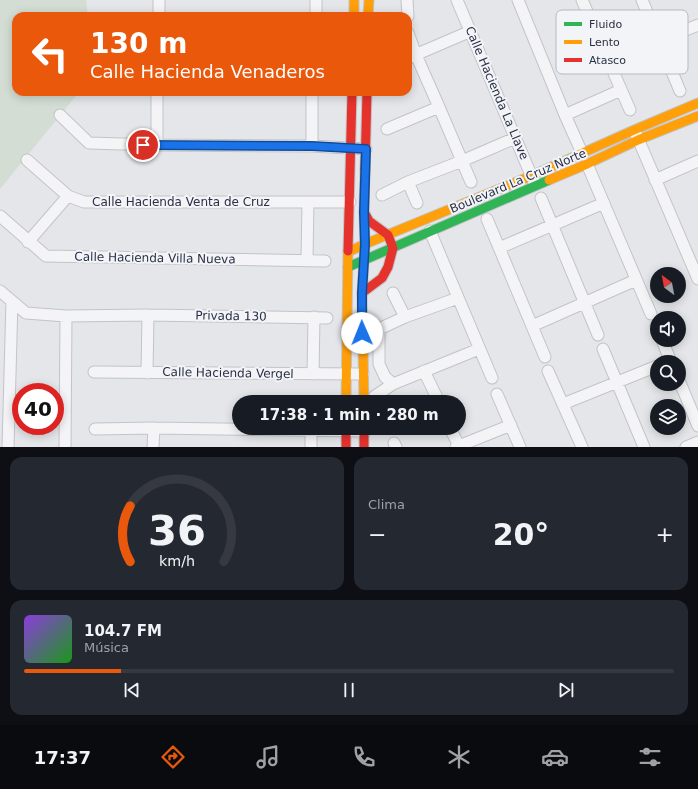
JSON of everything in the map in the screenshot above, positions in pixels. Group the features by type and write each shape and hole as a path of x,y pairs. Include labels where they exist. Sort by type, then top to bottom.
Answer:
{"street":[{"path":"159,0 159,12"},
{"path":"316,0 316,12"},
{"path":"354,0 354,12"},
{"path":"368,12 369,0"},
{"path":"408,0 408,12"},
{"name":"Calle Hacienda La Llave","path":"457,0 536,187"},
{"path":"518,0 582,153"},
{"path":"582,0 586,10"},
{"path":"642,0 646,10"},
{"path":"688,29 698,25"},
{"path":"471,31 412,56 439,107 471,182"},
{"path":"614,74 630,110"},
{"path":"673,74 680,91"},
{"path":"565,115 621,90"},
{"path":"157,96 157,145"},
{"path":"312,96 312,146"},
{"path":"346,395 352,96"},
{"path":"364,395 362,293 365,244 364,212 367,96"},
{"name":"Boulevard La Cruz Norte","path":"348,252 531,176 698,103"},
{"path":"387,129 439,107"},
{"path":"60,115 89,143 312,146 366,149"},
{"name":"Boulevard La Cruz Norte","path":"348,267 536,187 638,140 698,116"},
{"path":"634,130 655,180 694,259 698,279"},
{"path":"382,195 408,182 515,138"},
{"name":"Calle Hacienda Venta de Cruz","path":"27,160 68,196 84,202 350,202"},
{"path":"655,180 698,161"},
{"path":"587,164 650,312"},
{"path":"408,182 417,203"},
{"path":"28,242 68,196"},
{"path":"541,198 598,335"},
{"path":"307,260 308,202"},
{"path":"499,248 604,203"},
{"path":"362,293 382,278 388,267 393,248 388,235 369,221 364,212"},
{"name":"Calle Hacienda Villa Nueva","path":"0,216 28,242 46,256 325,261"},
{"path":"487,219 545,357"},
{"path":"430,231 492,378"},
{"path":"532,326 636,280"},
{"path":"0,291 26,313 66,316 148,315 147,373"},
{"path":"393,293 404,317"},
{"path":"393,384 384,376 379,364 379,329 404,317 458,298"},
{"path":"8,447 12,301"},
{"name":"Privada 130","path":"148,315 327,318"},
{"path":"65,447 66,316"},
{"path":"313,374 314,318"},
{"path":"381,395 393,384 479,349"},
{"path":"603,349 644,447"},
{"path":"563,404 650,369"},
{"path":"424,371 436,395"},
{"path":"548,371 582,447"},
{"name":"Calle Hacienda Vergel","path":"94,372 363,374"},
{"path":"684,391 698,426"},
{"path":"497,394 520,447"},
{"path":"453,435 457,446 510,424"},
{"path":"95,429 154,428 232,429"},
{"path":"153,447 154,428"},
{"path":"311,435 311,447"},
{"path":"346,435 346,447"},
{"path":"364,447 365,435"},
{"path":"686,447 698,442"}],"shaded area":[{"path":"0,0 86,0 88,12 12,12 12,96 76,96 0,189"}],"traffic: fast":[{"path":"348,267 549,180"}],"traffic: slow":[{"path":"354,0 354,12"},
{"path":"368,12 369,0"},
{"path":"348,252 531,176 698,103"},
{"path":"549,180 638,140 698,116"},
{"path":"364,395 362,293 365,244 365,169"},
{"path":"346,395 348,251"}],"traffic: jam":[{"path":"348,251 352,96"},
{"path":"365,169 367,96"},
{"path":"362,293 382,278 388,267 393,248 388,235 369,221 364,212"},
{"path":"346,435 346,447"},
{"path":"364,435 364,447"}],"route":[{"path":"143,145 312,146 366,149 362,333"}]}
